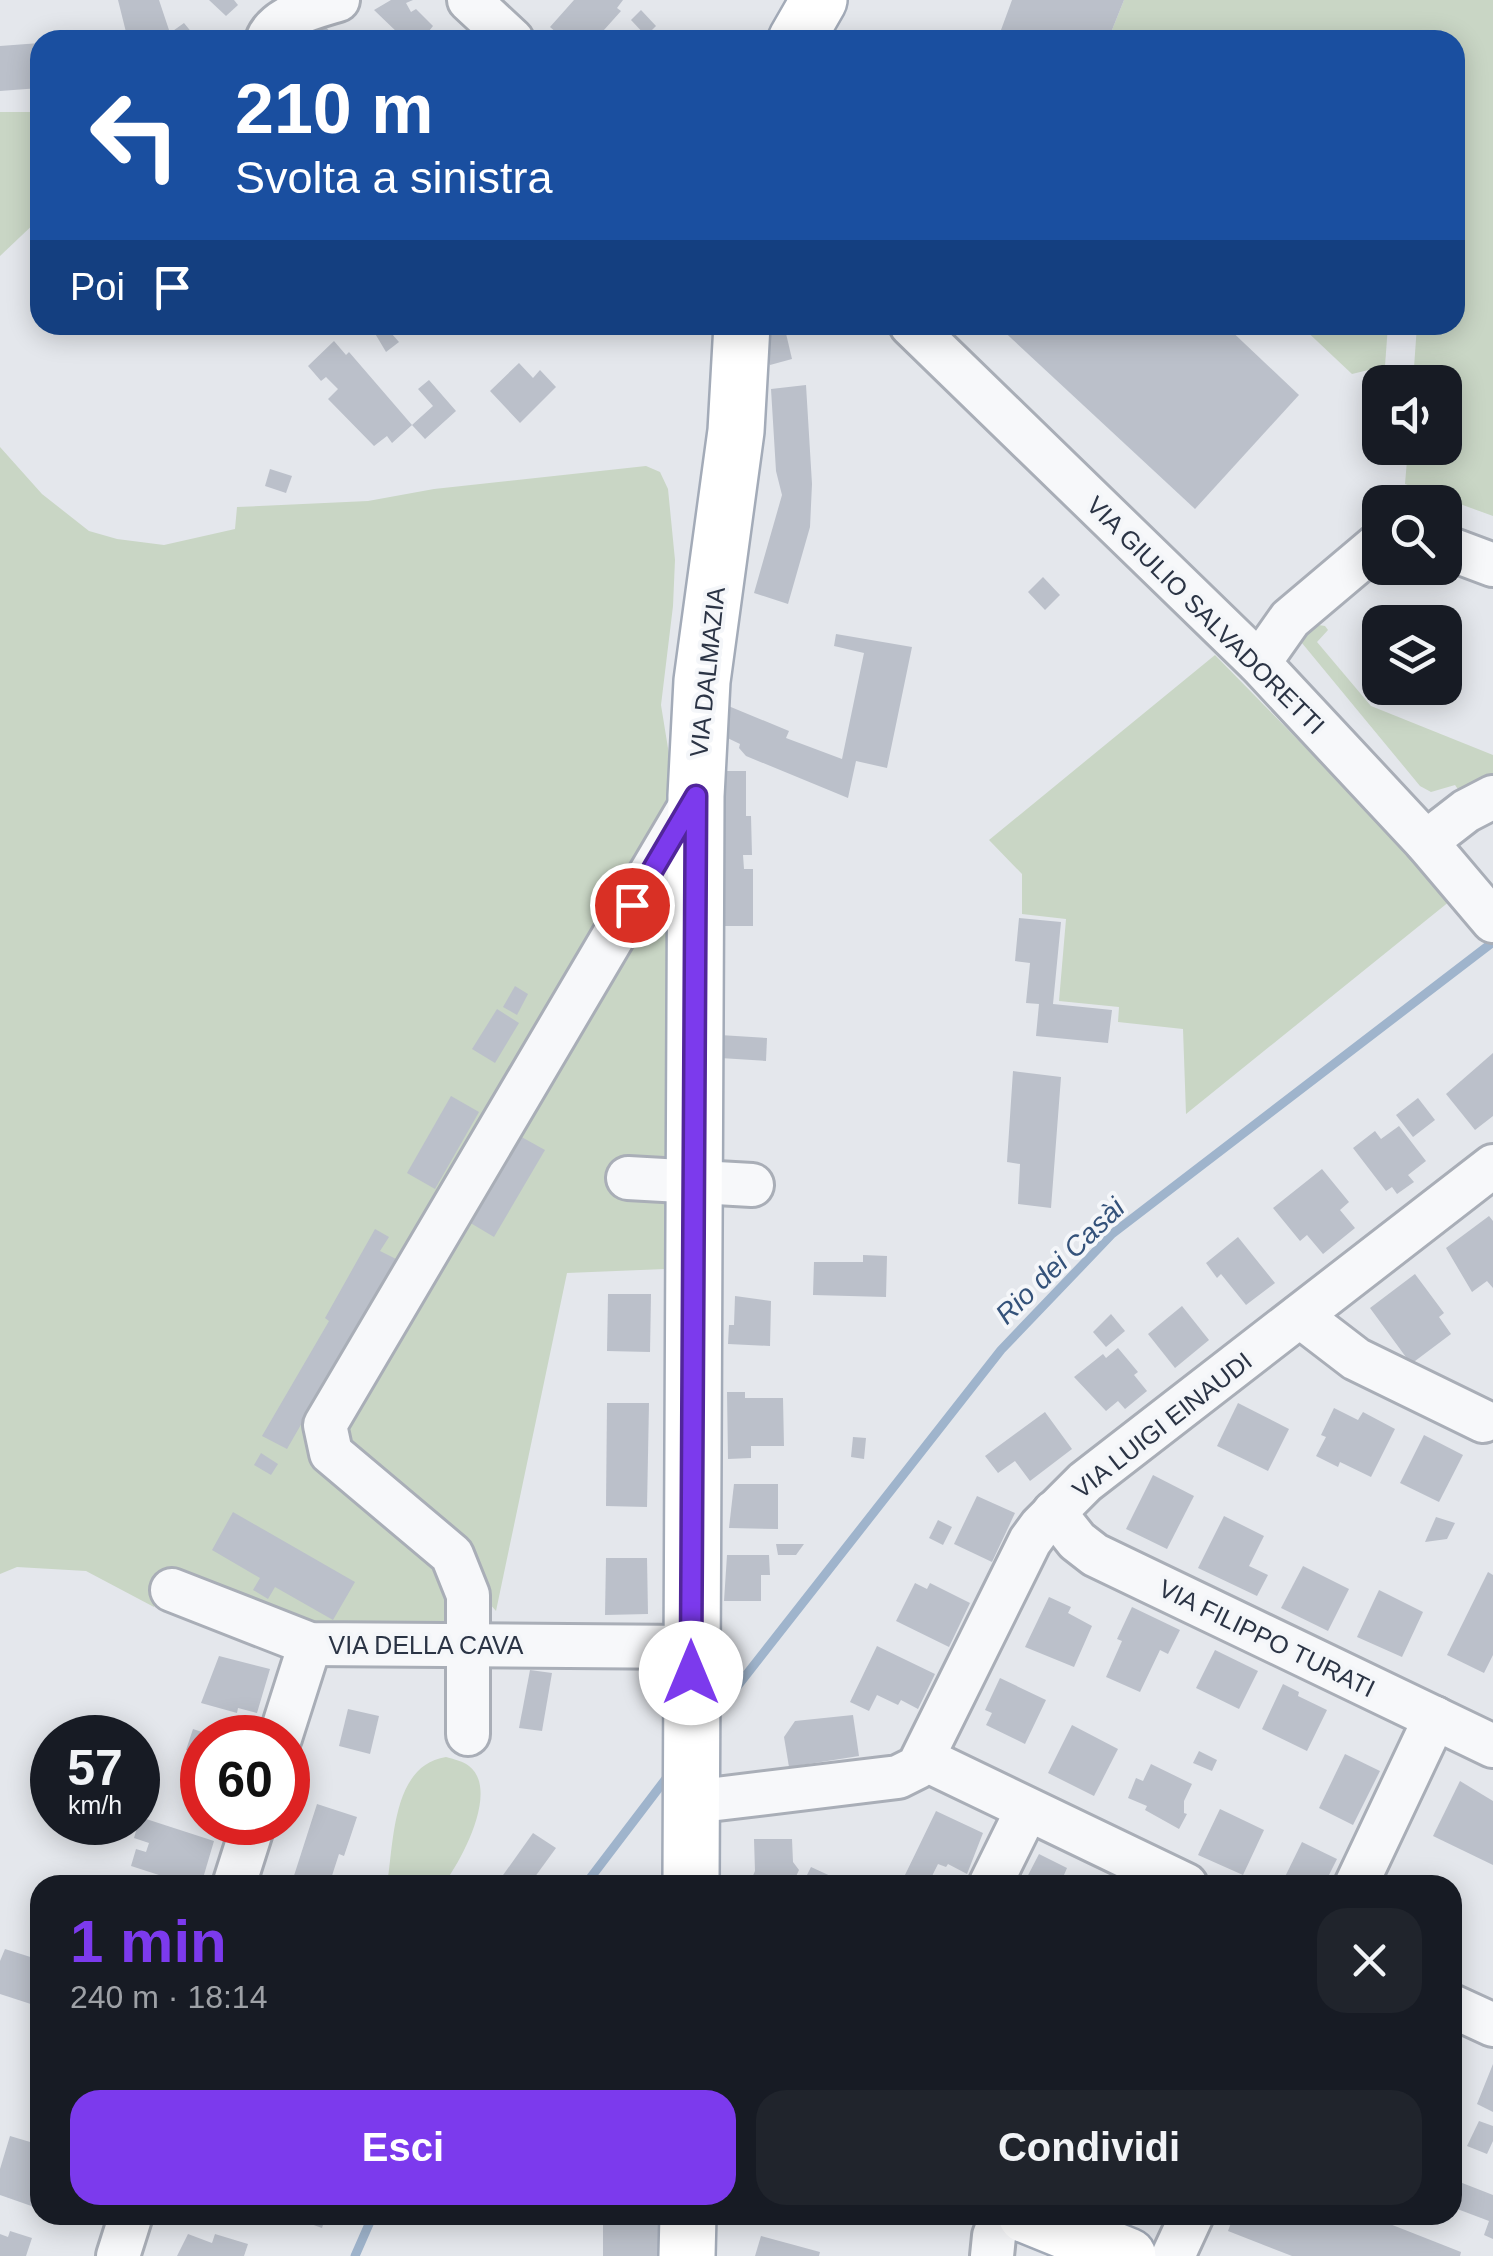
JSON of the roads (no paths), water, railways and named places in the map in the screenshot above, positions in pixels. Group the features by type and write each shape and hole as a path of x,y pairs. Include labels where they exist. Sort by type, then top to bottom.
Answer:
{"main road":[{"path":"802,30 819,0"},
{"name":"VIA DALMAZIA","path":"691,1875 696,796 701,696 728,502 736,337"},
{"path":"687,2256 688,2225"},
{"path":"1051,2225 1128,2256"}],"street":[{"path":"272,30 282,22 338,0"},
{"path":"469,0 501,30"},
{"name":"VIA GIULIO SALVADORETTI","path":"921,335 1258,663 1426,842 1491,918"},
{"path":"1462,554 1493,565"},
{"path":"1258,663 1290,619 1362,558"},
{"path":"468,1734 468,1596 452,1555 331,1453 324,1425 696,796"},
{"path":"1426,842 1466,810 1493,797"},
{"name":"VIA LUIGI EINAUDI","path":"924,1759 1022,1557 1054,1512 1086,1482 1493,1166"},
{"path":"628,1178 752,1184"},
{"path":"1300,1316 1356,1359 1483,1421"},
{"name":"VIA FILIPPO TURATI","path":"1054,1512 1095,1555 1493,1746"},
{"name":"VIA DELLA CAVA","path":"172,1590 310,1644 691,1647"},
{"path":"287,1715 310,1644"},
{"path":"1361,1875 1435,1718"},
{"path":"691,1766 898,1777 908,1774 924,1759 1165,1875"},
{"path":"995,1875 1028,1810"},
{"path":"237,1875 247,1845"},
{"path":"1462,2011 1493,2025"},
{"path":"118,2256 128,2225"},
{"path":"992,2256 998,2225"},
{"path":"1173,2256 1187,2225"}],"waterway":[{"name":"Rio dei Casài","path":"714,1716 1001,1350 1112,1234 1493,942"},
{"path":"593,1875 671,1772"},
{"name":"Rio dei Casài","path":"355,2256 369,2225"}]}
